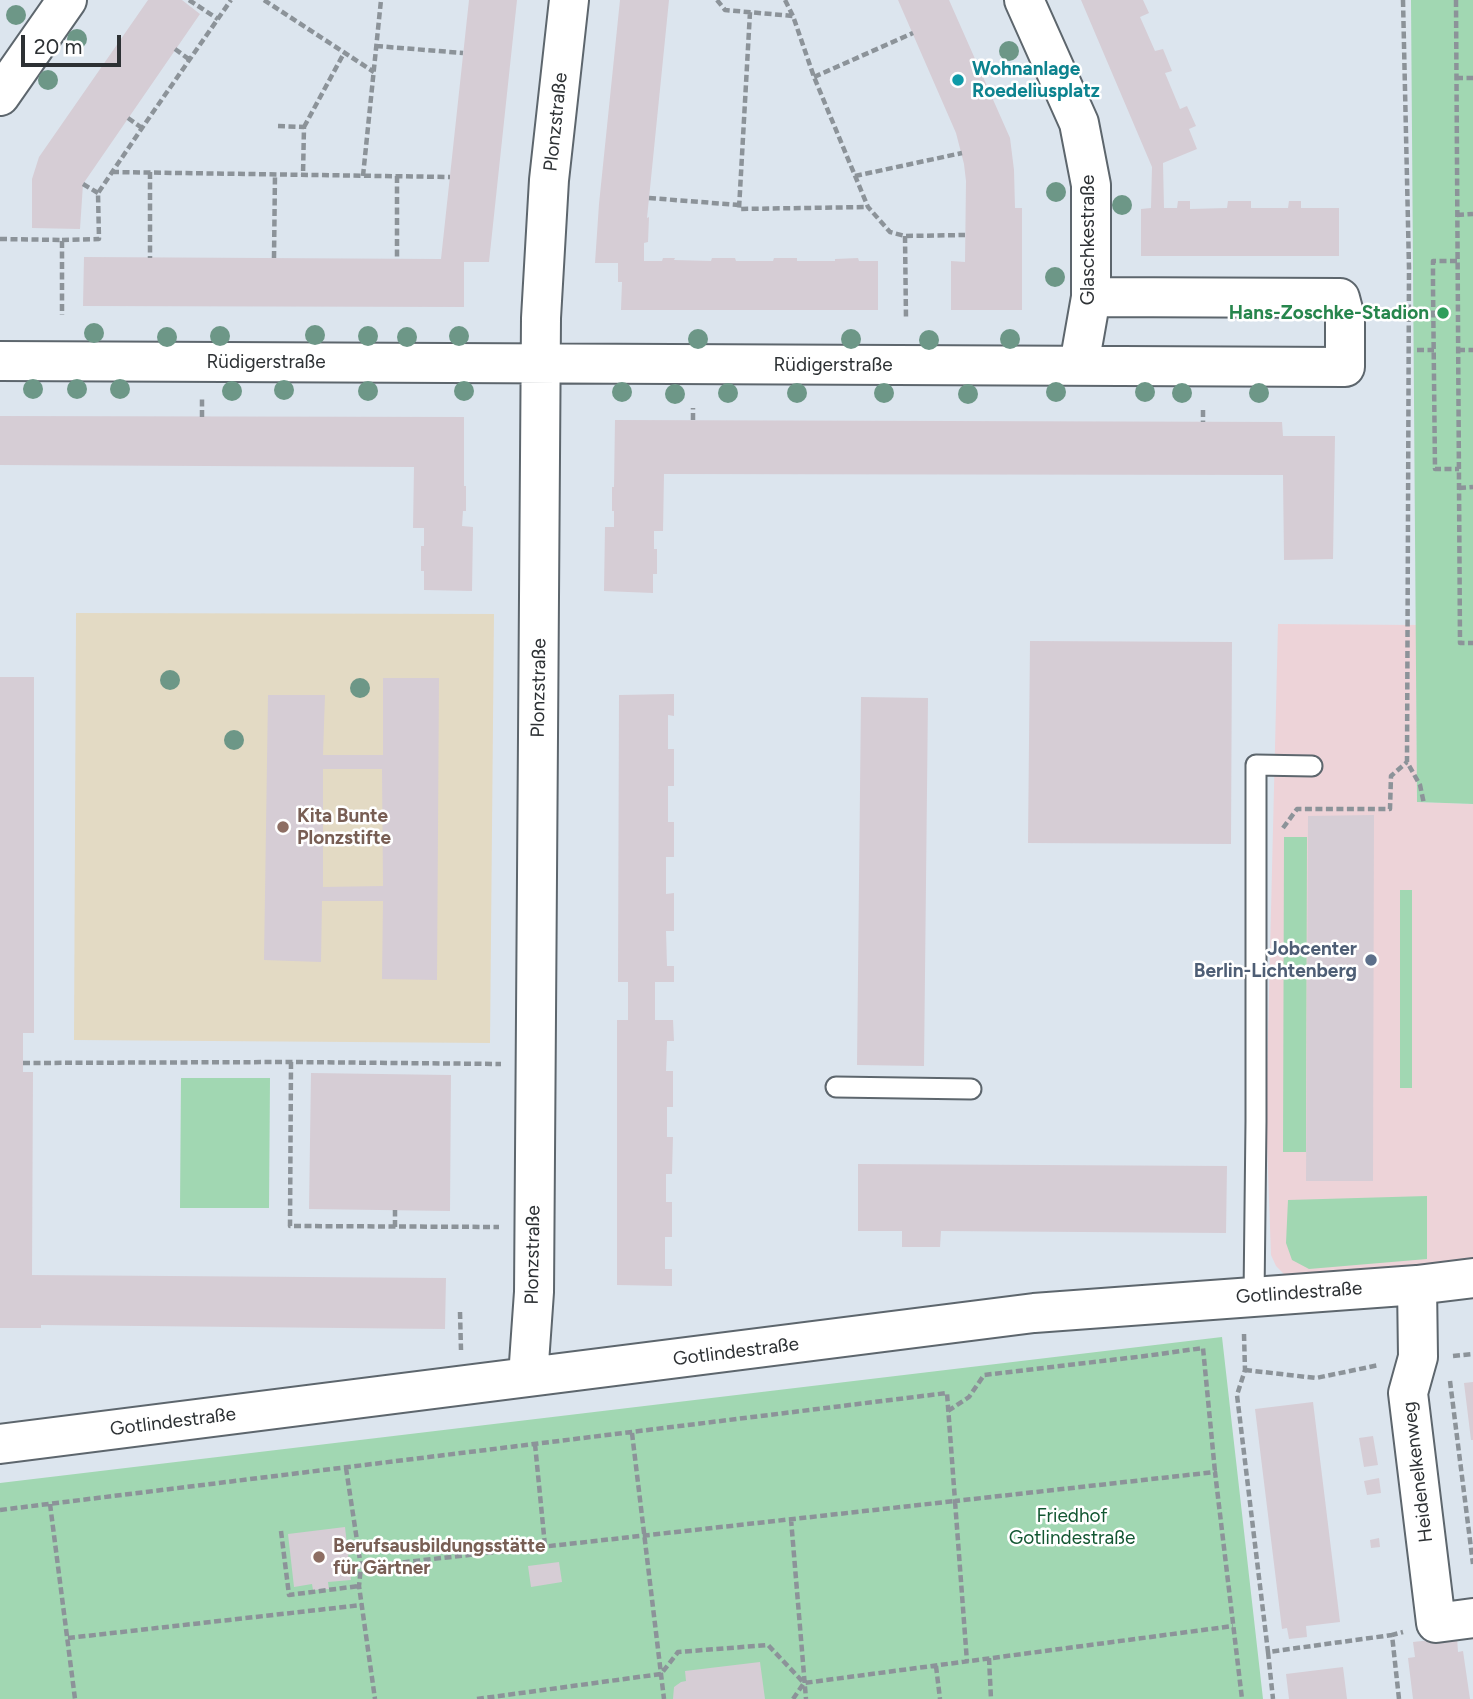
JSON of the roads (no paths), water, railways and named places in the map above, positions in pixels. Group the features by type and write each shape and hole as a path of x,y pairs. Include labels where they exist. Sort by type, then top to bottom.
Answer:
{"street":[{"path":"0,96 67,0"},
{"name":"Plonzstraße","path":"528,1377 534,1292 541,317 549,180 569,0"},
{"name":"Glaschkestraße","path":"1024,0 1079,123 1091,186 1091,297 1079,365"},
{"name":"Rüdigerstraße","path":"0,361 1345,368 1345,317 1340,298 1091,297"},
{"name":"Gotlindestraße","path":"0,1444 1034,1313 1417,1285 1473,1278"},
{"name":"Heidenelkenweg","path":"1417,1285 1433,1357 1408,1393 1455,1620"}],"lane":[{"path":"1249,1297 1256,1121 1256,765 1312,766"},
{"path":"836,1087 971,1089"}],"place":[{"name":"Wohnanlage Roedeliusplatz","path":"958,80"},
{"name":"Hans-Zoschke-Stadion","path":"1443,313"},
{"name":"Kita Bunte Plonzstifte","path":"283,827"},
{"name":"Jobcenter Berlin-Lichtenberg","path":"1371,960"},
{"name":"Berufsausbildungsstätte für Gärtner","path":"319,1557"}],"park label":[{"name":"Friedhof Gotlindestraße","path":"1072,1527"}]}
